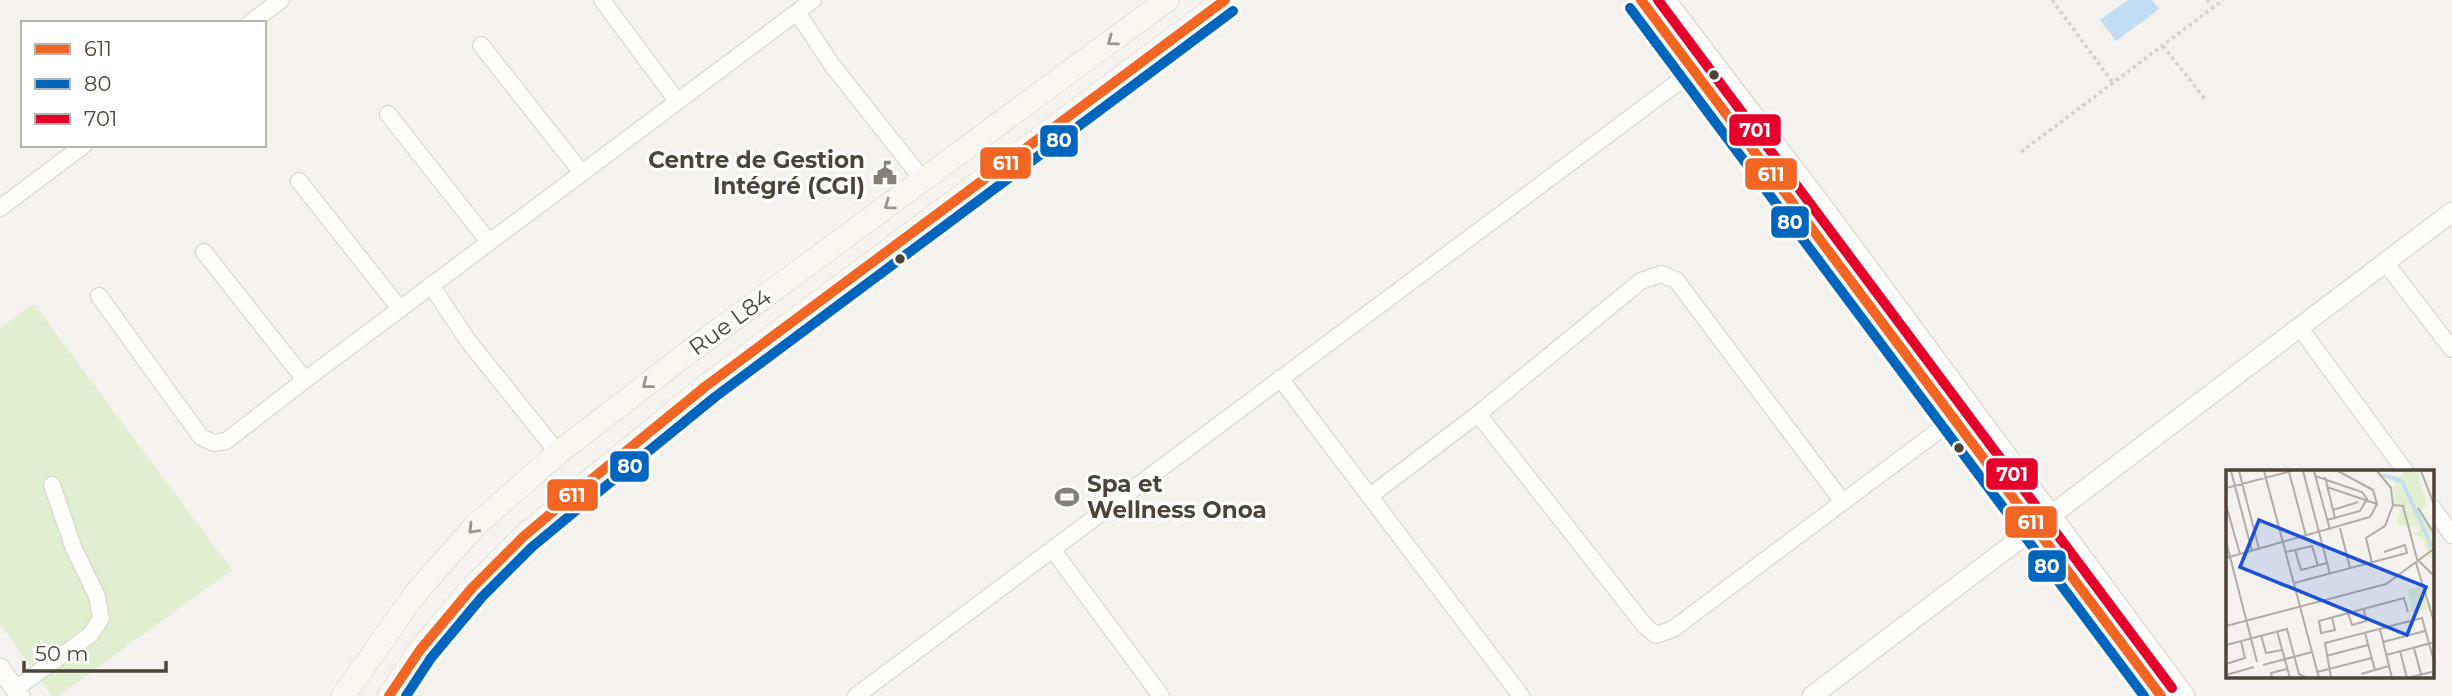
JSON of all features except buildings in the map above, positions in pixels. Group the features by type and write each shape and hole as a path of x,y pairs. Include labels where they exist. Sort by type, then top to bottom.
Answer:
{"main road":[{"name":"Rue L84","path":"344,696 424,584 475,526 558,453 685,355 1167,0"},
{"name":"Rue L84","path":"389,696 420,650 472,588 523,537 706,386 1225,0"},
{"path":"685,355 706,386"}],"street":[{"path":"253,21 281,0"},
{"path":"602,0 677,102"},
{"path":"99,296 201,437 214,443 226,442 431,285 813,0"},
{"path":"1641,0 1954,419 2043,522 2185,696"},
{"path":"1666,0 1970,406 2043,522 2161,696"},
{"path":"797,12 832,65 923,180"},
{"path":"481,45 582,173"},
{"path":"856,696 1709,59"},
{"path":"388,114 489,242"},
{"path":"0,208 81,147"},
{"path":"299,181 400,309"},
{"path":"1812,696 2452,212"},
{"path":"204,252 305,380"},
{"path":"2385,262 2452,349"},
{"path":"1370,496 1478,414 1641,281 1661,274 1676,281 1842,501"},
{"path":"431,285 469,342 558,453"},
{"path":"2299,327 2405,470"},
{"path":"1280,377 1521,696"},
{"path":"1478,414 1644,626 1656,635 1673,629 1970,406"},
{"path":"0,668 18,693 90,635 101,618 97,596 74,549 52,485"},
{"path":"2434,509 2452,535"},
{"path":"1052,549 1161,696"}],"path":[{"path":"2052,0 2113,83"},
{"path":"2207,0 2213,8"},
{"path":"2021,152 2223,0"},
{"path":"2163,45 2205,99"}],"green space":[{"path":"34,304 232,570 58,696 52,696 0,624 0,328"}],"water":[{"path":"2128,0 2152,0 2159,9 2116,41 2100,20"}],"transit line":[{"name":"611","path":"389,696 420,650 472,588 523,537 576,492 706,386 1225,0"},
{"name":"611","path":"1641,0 2161,696"},
{"name":"701","path":"1658,0 2172,688"},
{"name":"80","path":"1630,8 2144,696"},
{"name":"80","path":"406,696 431,658 482,597 532,547 585,503 715,397 1233,11"}],"place":[{"name":"Centre de Gestion Intégré (CGI)","path":"885,173"},
{"name":"Spa et Wellness Onoa","path":"1067,497"}]}
